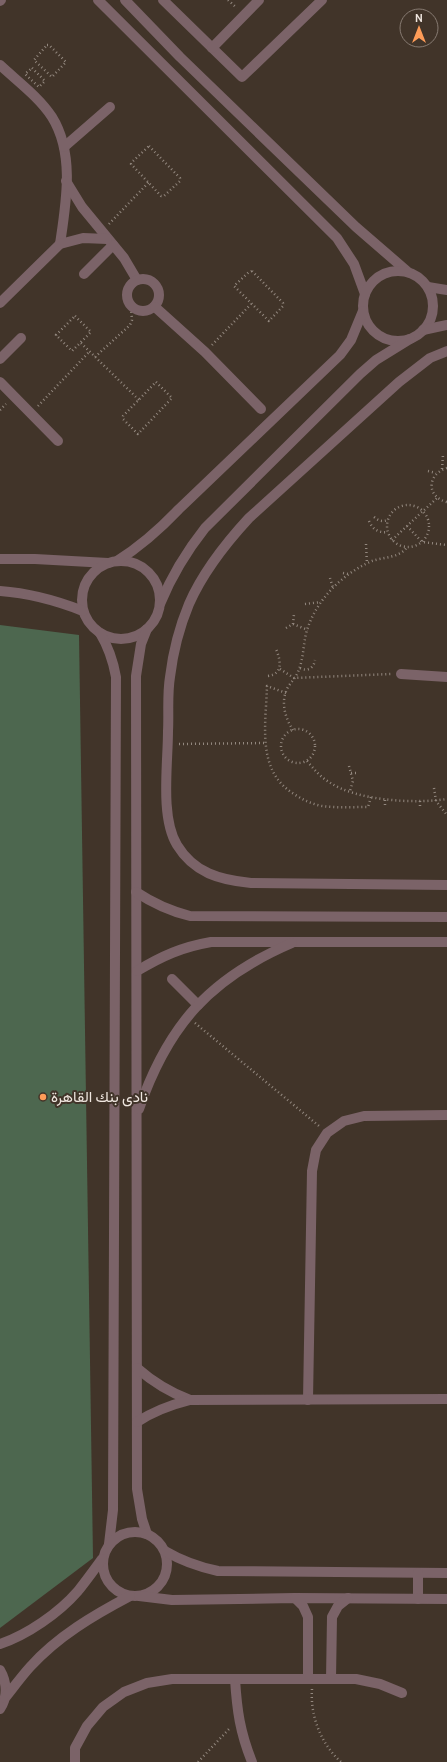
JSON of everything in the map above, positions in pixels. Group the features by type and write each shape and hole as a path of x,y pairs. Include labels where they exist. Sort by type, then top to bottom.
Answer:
{"street":[{"path":"98,0 337,238 354,264 365,294"},
{"path":"125,0 180,57 356,227 408,272"},
{"path":"163,0 242,77 322,0"},
{"path":"212,48 259,0"},
{"path":"0,65 39,101 51,116 59,131 64,147 66,181 60,244"},
{"path":"64,147 110,107"},
{"path":"66,181 82,207 124,258 137,280"},
{"path":"0,303 60,244 83,238 107,239"},
{"path":"84,274 107,239"},
{"path":"0,1644 10,1640 46,1619 77,1592 102,1559 109,1544 113,1510 116,677 114,662 108,647 100,633 90,623 83,610 82,591 86,582 95,571 140,546 161,529 179,509 340,355 351,340 363,311 365,294 372,283 382,274 399,271 416,275 428,287 431,294 433,310 432,317 423,330 376,360 360,374 205,528 187,551 172,576 153,622 147,629 139,635 119,639 100,633"},
{"path":"137,280 148,280 157,286 160,297 155,307 146,312 136,310 131,307 127,297 129,287 137,280"},
{"path":"428,287 447,290"},
{"path":"155,307 205,352 261,408"},
{"path":"363,311 370,327 380,336 392,340 410,339"},
{"path":"423,330 447,325"},
{"path":"0,359 21,338"},
{"path":"447,351 430,358 399,382 249,518 231,537 215,558 190,604 180,628 169,679 167,803 169,825 177,844 190,861 207,874 228,881 251,883 447,886"},
{"path":"0,382 58,441"},
{"path":"0,559 112,562 127,561 137,564 152,576 157,584 160,604"},
{"path":"0,591 23,593 53,600 83,610"},
{"path":"147,629 141,644 136,676 137,1422 138,1496 142,1519 147,1534"},
{"path":"401,674 447,678"},
{"path":"136,892 166,909 190,916 447,917"},
{"path":"137,1116 149,1081 162,1054 187,1017 198,1005 211,992 237,971 266,954 298,941"},
{"path":"137,971 173,951 192,945 211,942 447,942"},
{"path":"172,979 198,1005"},
{"path":"308,1400 312,1171 316,1150 327,1133 344,1121 364,1116 447,1116"},
{"path":"137,1368 153,1382 171,1393 190,1400"},
{"path":"137,1422 165,1407 190,1400 447,1400"},
{"path":"109,1544 115,1538 126,1532 139,1531 155,1538 165,1551 182,1560 200,1567 218,1570 447,1573"},
{"path":"0,1709 5,1698 30,1666 60,1638 94,1615 135,1596 155,1590 161,1583 167,1568 165,1551"},
{"path":"102,1559 102,1568 109,1583 115,1590 135,1596 172,1600 295,1598 447,1599"},
{"path":"418,1573 418,1599"},
{"path":"295,1598 303,1606 308,1617 310,1679"},
{"path":"331,1679 332,1617 338,1606 348,1598"},
{"path":"0,1670 5,1680 5,1698"},
{"path":"75,1762 75,1748 87,1726 103,1707 124,1692 147,1683 172,1679 356,1679 380,1684 402,1693"},
{"path":"235,1679 242,1738 252,1762"}],"path":[{"path":"49,45 66,64 52,77 43,70 34,60 49,45"},
{"path":"32,68 39,74 45,81 39,88 25,74 32,68"},
{"path":"39,74 43,70"},
{"path":"149,146 180,180 162,196 148,182 131,163 149,146"},
{"path":"107,239 148,182"},
{"path":"250,271 284,305 269,321 251,304 234,286 250,271"},
{"path":"205,352 251,304"},
{"path":"95,356 130,325 132,320 131,307"},
{"path":"75,316 92,331 81,343 74,350 71,350 56,336 75,316"},
{"path":"81,343 139,400"},
{"path":"30,413 90,351"},
{"path":"156,382 172,398 138,434 123,418 139,400 156,382"},
{"path":"442,455 442,469"},
{"path":"447,468 442,469 436,474 432,483 432,488 437,498 447,502"},
{"path":"428,471 436,474"},
{"path":"392,540 437,498"},
{"path":"403,505 414,505 423,511 427,515 430,526 429,532 422,542 413,547 407,547 397,544 392,540 388,532 388,520 393,510 403,505"},
{"path":"374,517 383,521 388,520"},
{"path":"369,522 376,531 382,533 388,532"},
{"path":"407,526 422,542 447,546"},
{"path":"366,544 367,564"},
{"path":"293,730 286,717 286,693 300,668 308,630 313,616 321,602 333,588 349,574 367,564 404,552 407,547"},
{"path":"343,573 349,574"},
{"path":"330,578 333,588"},
{"path":"305,604 321,602"},
{"path":"293,624 294,614"},
{"path":"293,624 308,630"},
{"path":"286,628 293,624"},
{"path":"268,676 277,673 280,669 280,659 276,649"},
{"path":"300,668 305,670 310,669 314,665 315,660"},
{"path":"280,669 294,678 401,674"},
{"path":"286,693 266,686 265,752 269,766 277,779 289,792 305,801 322,806 368,807 370,797"},
{"path":"293,730 304,730 312,737 315,747 314,752 307,761 296,763 286,758 283,754 282,742 284,737 293,730"},
{"path":"168,745 266,743"},
{"path":"307,761 318,774 330,783 370,797 385,800 420,801 447,799"},
{"path":"349,766 353,785 350,791"},
{"path":"351,772 358,773"},
{"path":"434,788 436,801 447,815"},
{"path":"385,800 385,807"},
{"path":"420,801 420,808"},
{"path":"187,1017 327,1133"},
{"path":"310,1679 314,1712 318,1729 326,1744 341,1762"},
{"path":"198,1762 239,1718"}],"green space":[{"name":"نادى بنك القاهرة","path":"0,625 79,635 93,1558 0,1628"}],"place":[{"name":"نادى بنك القاهرة","path":"43,1097"}]}
